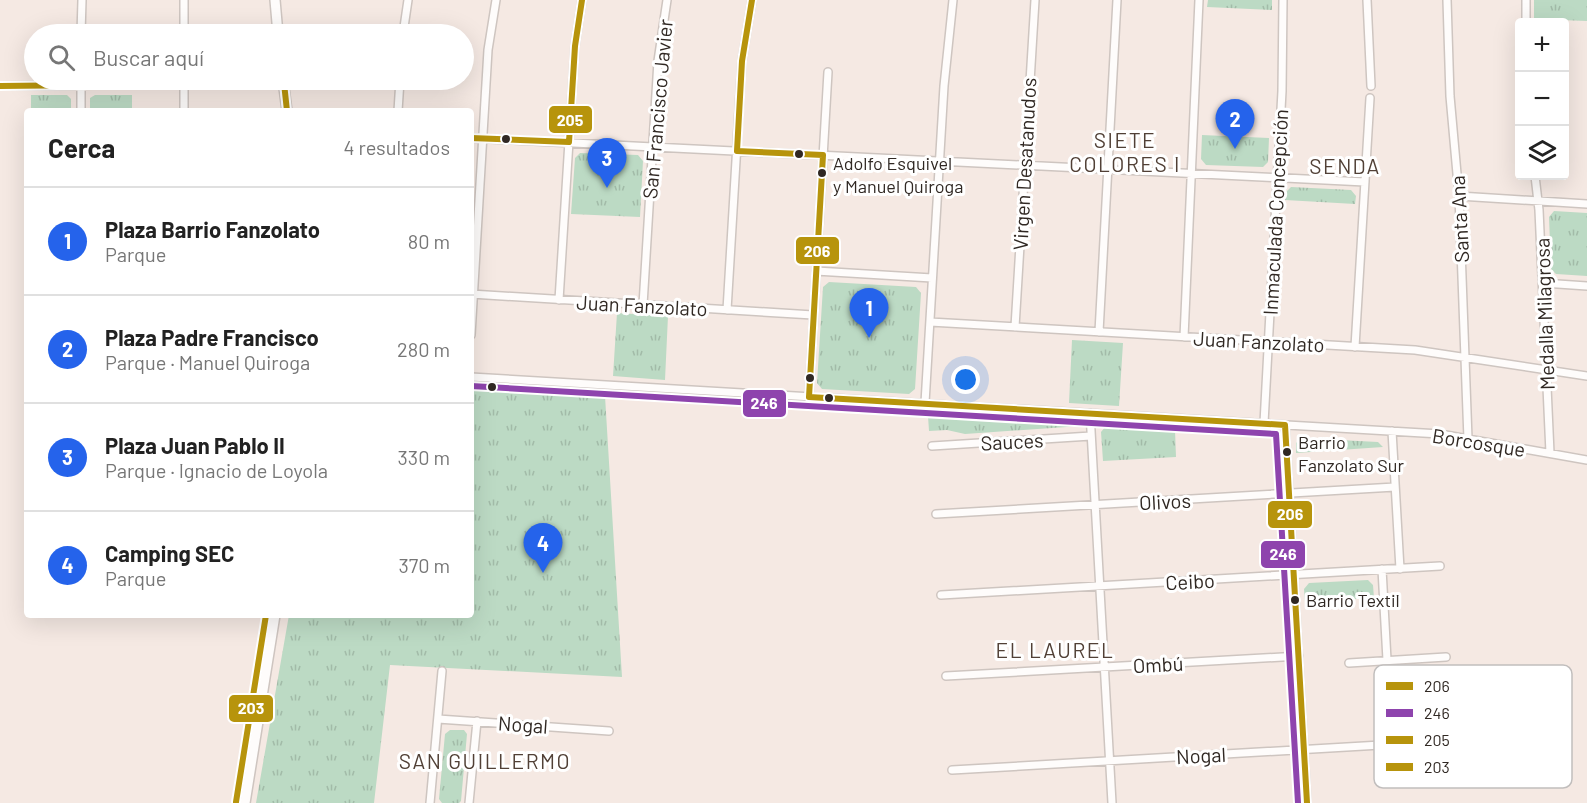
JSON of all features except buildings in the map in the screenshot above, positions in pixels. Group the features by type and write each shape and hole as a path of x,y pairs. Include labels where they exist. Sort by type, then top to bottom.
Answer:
{"main road":[{"path":"275,0 278,24"},
{"path":"285,90 287,108"},
{"path":"245,803 275,618"}],"street":[{"path":"81,24 82,0"},
{"path":"184,0 184,24"},
{"path":"404,24 408,0"},
{"path":"474,266 488,50 496,0"},
{"path":"559,300 574,46 582,0"},
{"name":"San Francisco Javier","path":"644,305 658,60 667,0"},
{"path":"727,310 742,61 752,0"},
{"path":"925,404 944,86 952,0"},
{"name":"Virgen Desatanudos","path":"1015,327 1035,0"},
{"path":"1099,332 1117,0"},
{"path":"1184,337 1199,0"},
{"name":"Inmaculada Concepción","path":"1264,423 1282,91 1283,0"},
{"path":"1367,0 1371,86"},
{"name":"Santa Ana","path":"1447,0 1450,96 1459,196 1468,438"},
{"path":"1526,0 1526,18"},
{"path":"808,397 828,72"},
{"path":"0,86 24,85"},
{"path":"81,90 81,108"},
{"path":"184,90 184,108"},
{"path":"398,108 399,90"},
{"path":"1355,347 1370,98"},
{"path":"474,138 1365,182"},
{"name":"Medalla Milagrosa","path":"1535,180 1543,283 1550,453"},
{"path":"1459,196 1587,204"},
{"path":"816,272 932,278"},
{"path":"1543,283 1587,286"},
{"name":"Juan Fanzolato","path":"474,295 813,315"},
{"name":"Juan Fanzolato","path":"930,322 1415,350 1587,376"},
{"name":"Borcosque","path":"474,377 1440,434 1587,460"},
{"path":"1090,413 1112,803"},
{"path":"1285,424 1307,803"},
{"path":"1392,431 1400,568"},
{"name":"Sauces","path":"932,446 1091,436"},
{"name":"Olivos","path":"936,514 1395,487"},
{"name":"Ceibo","path":"941,595 1440,566"},
{"path":"1382,570 1387,660"},
{"name":"Ombú","path":"946,676 1299,656"},
{"path":"1349,663 1446,657"},
{"path":"430,803 442,671"},
{"name":"Nogal","path":"438,718 609,730"},
{"path":"469,803 477,721"},
{"name":"Nogal","path":"952,770 1374,745"}],"green space":[{"path":"1208,0 1272,0 1272,10 1207,7"},
{"path":"1534,0 1587,0 1587,21 1569,20 1569,18 1534,18"},
{"path":"31,95 67,95 71,99 71,108 31,108"},
{"path":"95,95 132,95 132,108 90,108 90,98"},
{"path":"1202,135 1269,138 1268,162 1263,167 1206,165 1201,159"},
{"path":"580,153 638,155 643,161 640,217 571,214 575,158"},
{"path":"1291,187 1351,190 1356,196 1355,204 1285,200 1286,192"},
{"path":"1554,211 1587,213 1587,276 1556,274 1551,269 1549,217"},
{"path":"829,282 916,287 921,293 915,389 909,394 822,389 817,383 823,287"},
{"path":"617,313 668,316 665,380 613,376"},
{"path":"1072,340 1123,343 1119,406 1069,403"},
{"path":"474,388 605,396 622,677 390,665 374,803 256,803 288,618 474,618"},
{"path":"928,416 1081,426 965,434 947,430 929,431"},
{"path":"1106,426 1175,430 1176,457 1103,461 1101,432"},
{"path":"1301,438 1378,442 1383,447 1296,453 1296,443"},
{"path":"1368,580 1373,585 1374,598 1305,602 1304,589 1309,583"},
{"path":"450,730 464,730 467,734 459,803 442,803 439,799 445,734"}],"transit line":[{"name":"205","path":"474,138 569,142 575,46 582,0"},
{"name":"206","path":"752,0 742,61 737,151 823,155 809,397 1285,425 1307,803"},
{"name":"205","path":"0,86 24,86"},
{"name":"205","path":"285,90 287,108"},
{"name":"246","path":"474,386 1276,434 1298,803"},
{"name":"203","path":"236,802 266,618"}],"place":[{"name":"Plaza Padre Francisco","path":"1235,149"},
{"name":"Adolfo Esquivel y Manuel Quiroga","path":"822,173"},
{"name":"Plaza Juan Pablo II","path":"607,188"},
{"name":"Plaza Barrio Fanzolato","path":"869,338"},
{"name":"Barrio Fanzolato Sur","path":"1287,452"},
{"name":"Camping SEC","path":"543,573"},
{"name":"Barrio Textil","path":"1295,600"}],"district":[{"name":"SIETE COLORES I","path":"1125,151"},
{"name":"SENDA","path":"1345,165"},
{"name":"EL LAUREL","path":"1055,649"},
{"name":"SAN GUILLERMO","path":"485,760"}]}
